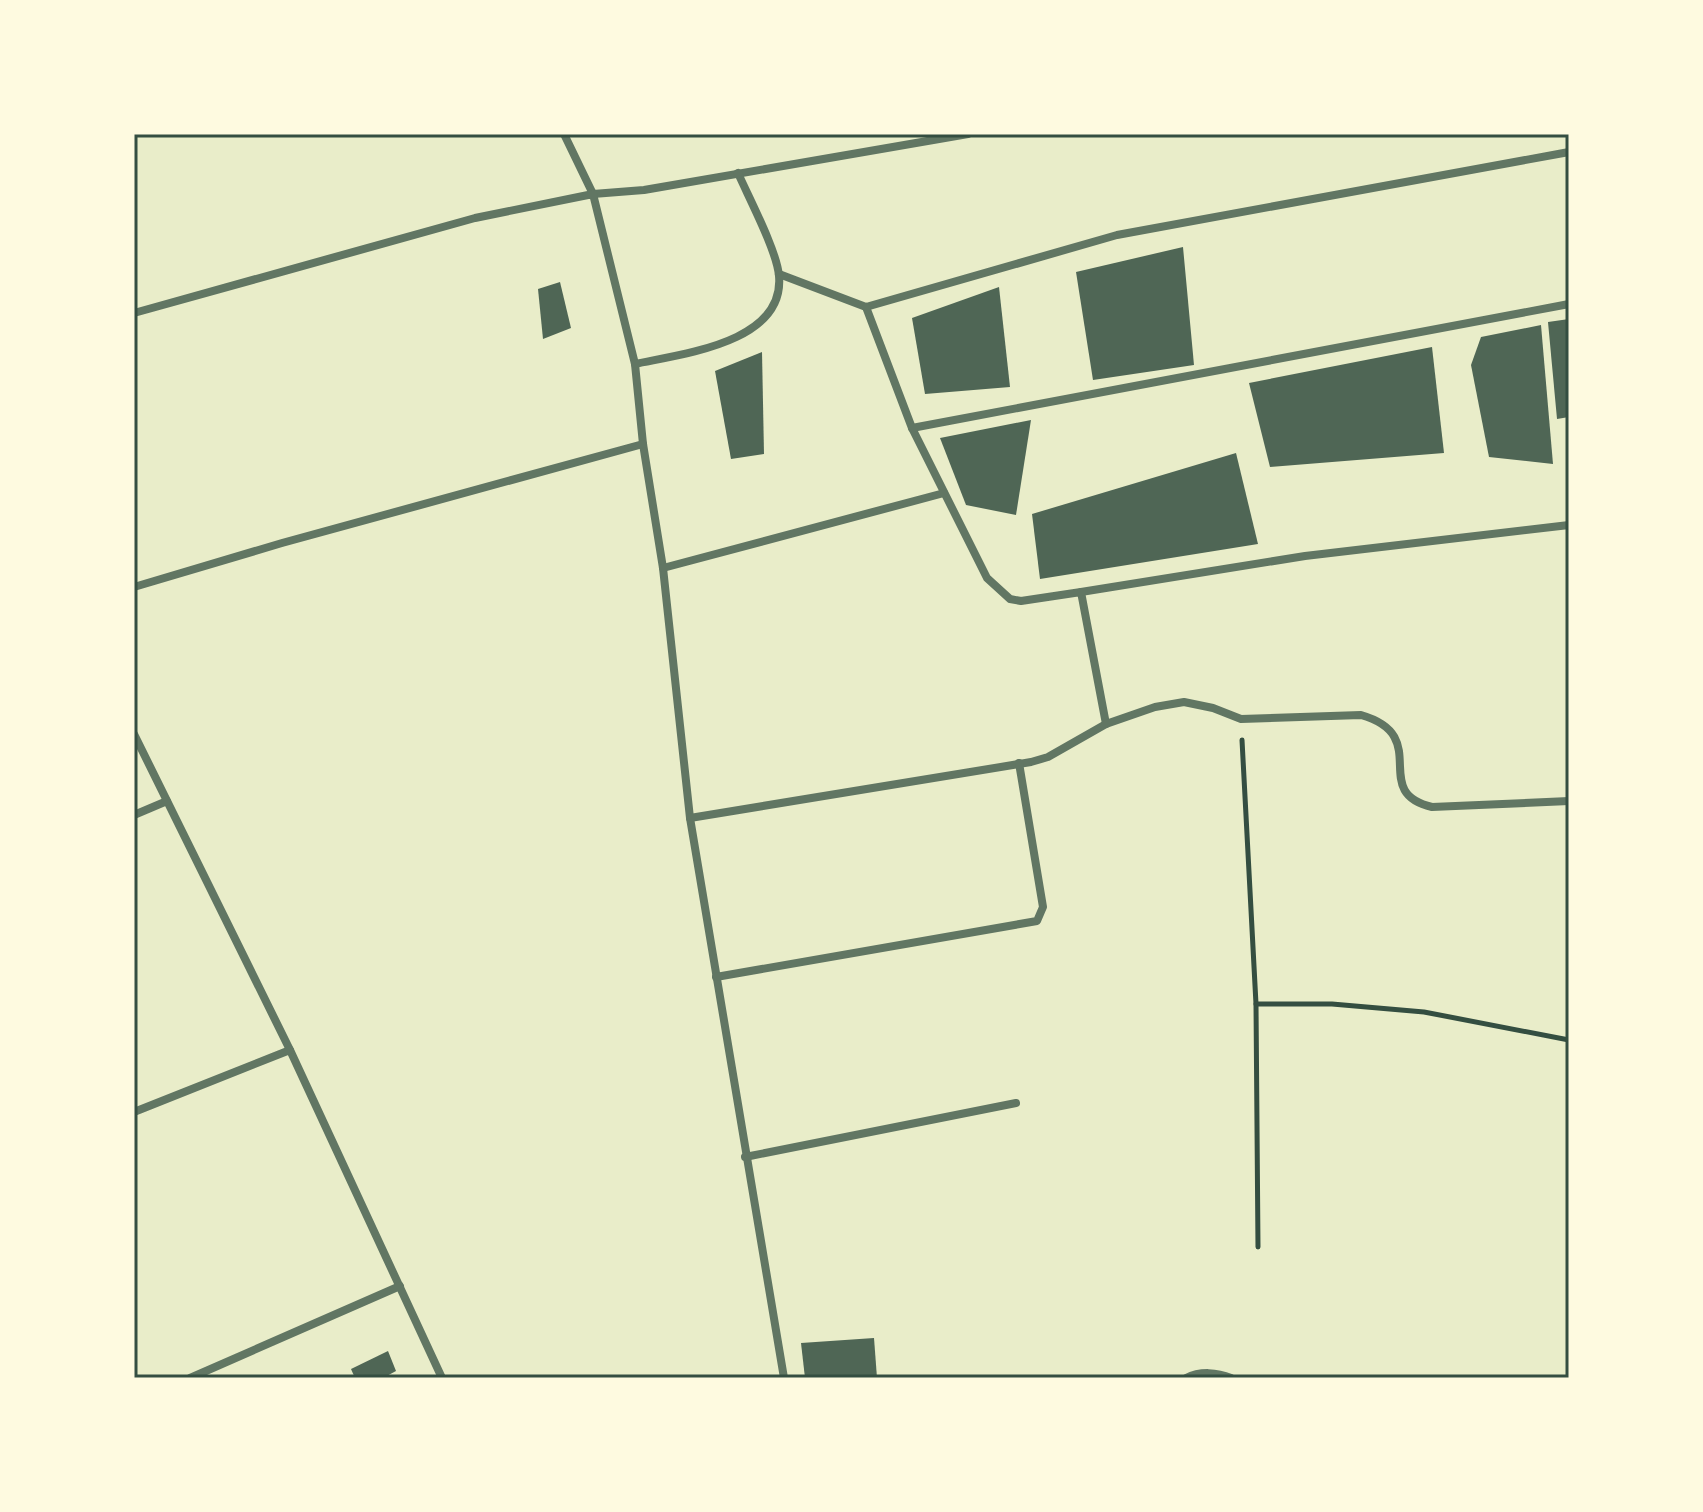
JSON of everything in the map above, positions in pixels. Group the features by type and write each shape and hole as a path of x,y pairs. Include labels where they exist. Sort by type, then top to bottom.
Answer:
{"street":[{"path":"564,134 593,194 635,364 643,444 663,568 690,818 784,1378"},
{"path":"134,313 475,218 593,194 644,190 968,134"},
{"path":"779,274 866,307 1117,235 1569,152"},
{"path":"635,364 718,346 735,339 770,310 778,294 779,274 738,173"},
{"path":"912,428 1569,304"},
{"path":"866,307 912,428 944,493 987,578 1010,599 1021,601 1305,556 1569,525"},
{"path":"134,587 643,444"},
{"path":"663,568 944,493"},
{"path":"1081,592 1106,724"},
{"path":"690,818 1048,757 1106,724 1155,707 1184,702 1213,708 1241,719 1361,715 1379,721 1397,740 1406,796 1416,803 1432,807 1569,801"},
{"path":"134,734 290,1050 442,1378"},
{"path":"716,977 1037,921 1043,907 1019,763"},
{"path":"134,815 167,801"},
{"path":"134,1112 290,1050"},
{"path":"745,1157 1016,1103"},
{"path":"190,1378 400,1286"},
{"path":"1186,1378 1195,1373 1231,1378"}],"path":[{"path":"1241,719 1256,1004 1258,1247"},
{"path":"1256,1004 1332,1004 1424,1012 1569,1040"}],"building":[{"path":"1183,247 1194,365 1093,380 1076,272"},
{"path":"560,282 571,328 543,339 538,289"},
{"path":"999,287 1010,387 925,394 912,318"},
{"path":"1569,319 1569,417 1557,419 1548,322"},
{"path":"1541,325 1553,464 1489,457 1471,365 1481,337"},
{"path":"1432,347 1444,453 1270,467 1249,383"},
{"path":"762,352 764,454 731,459 715,371"},
{"path":"1031,420 1016,515 966,505 940,438"},
{"path":"1236,453 1258,544 1040,579 1032,514"},
{"path":"874,1338 877,1378 805,1378 801,1343"},
{"path":"388,1351 396,1371 383,1378 355,1378 351,1369"}]}
